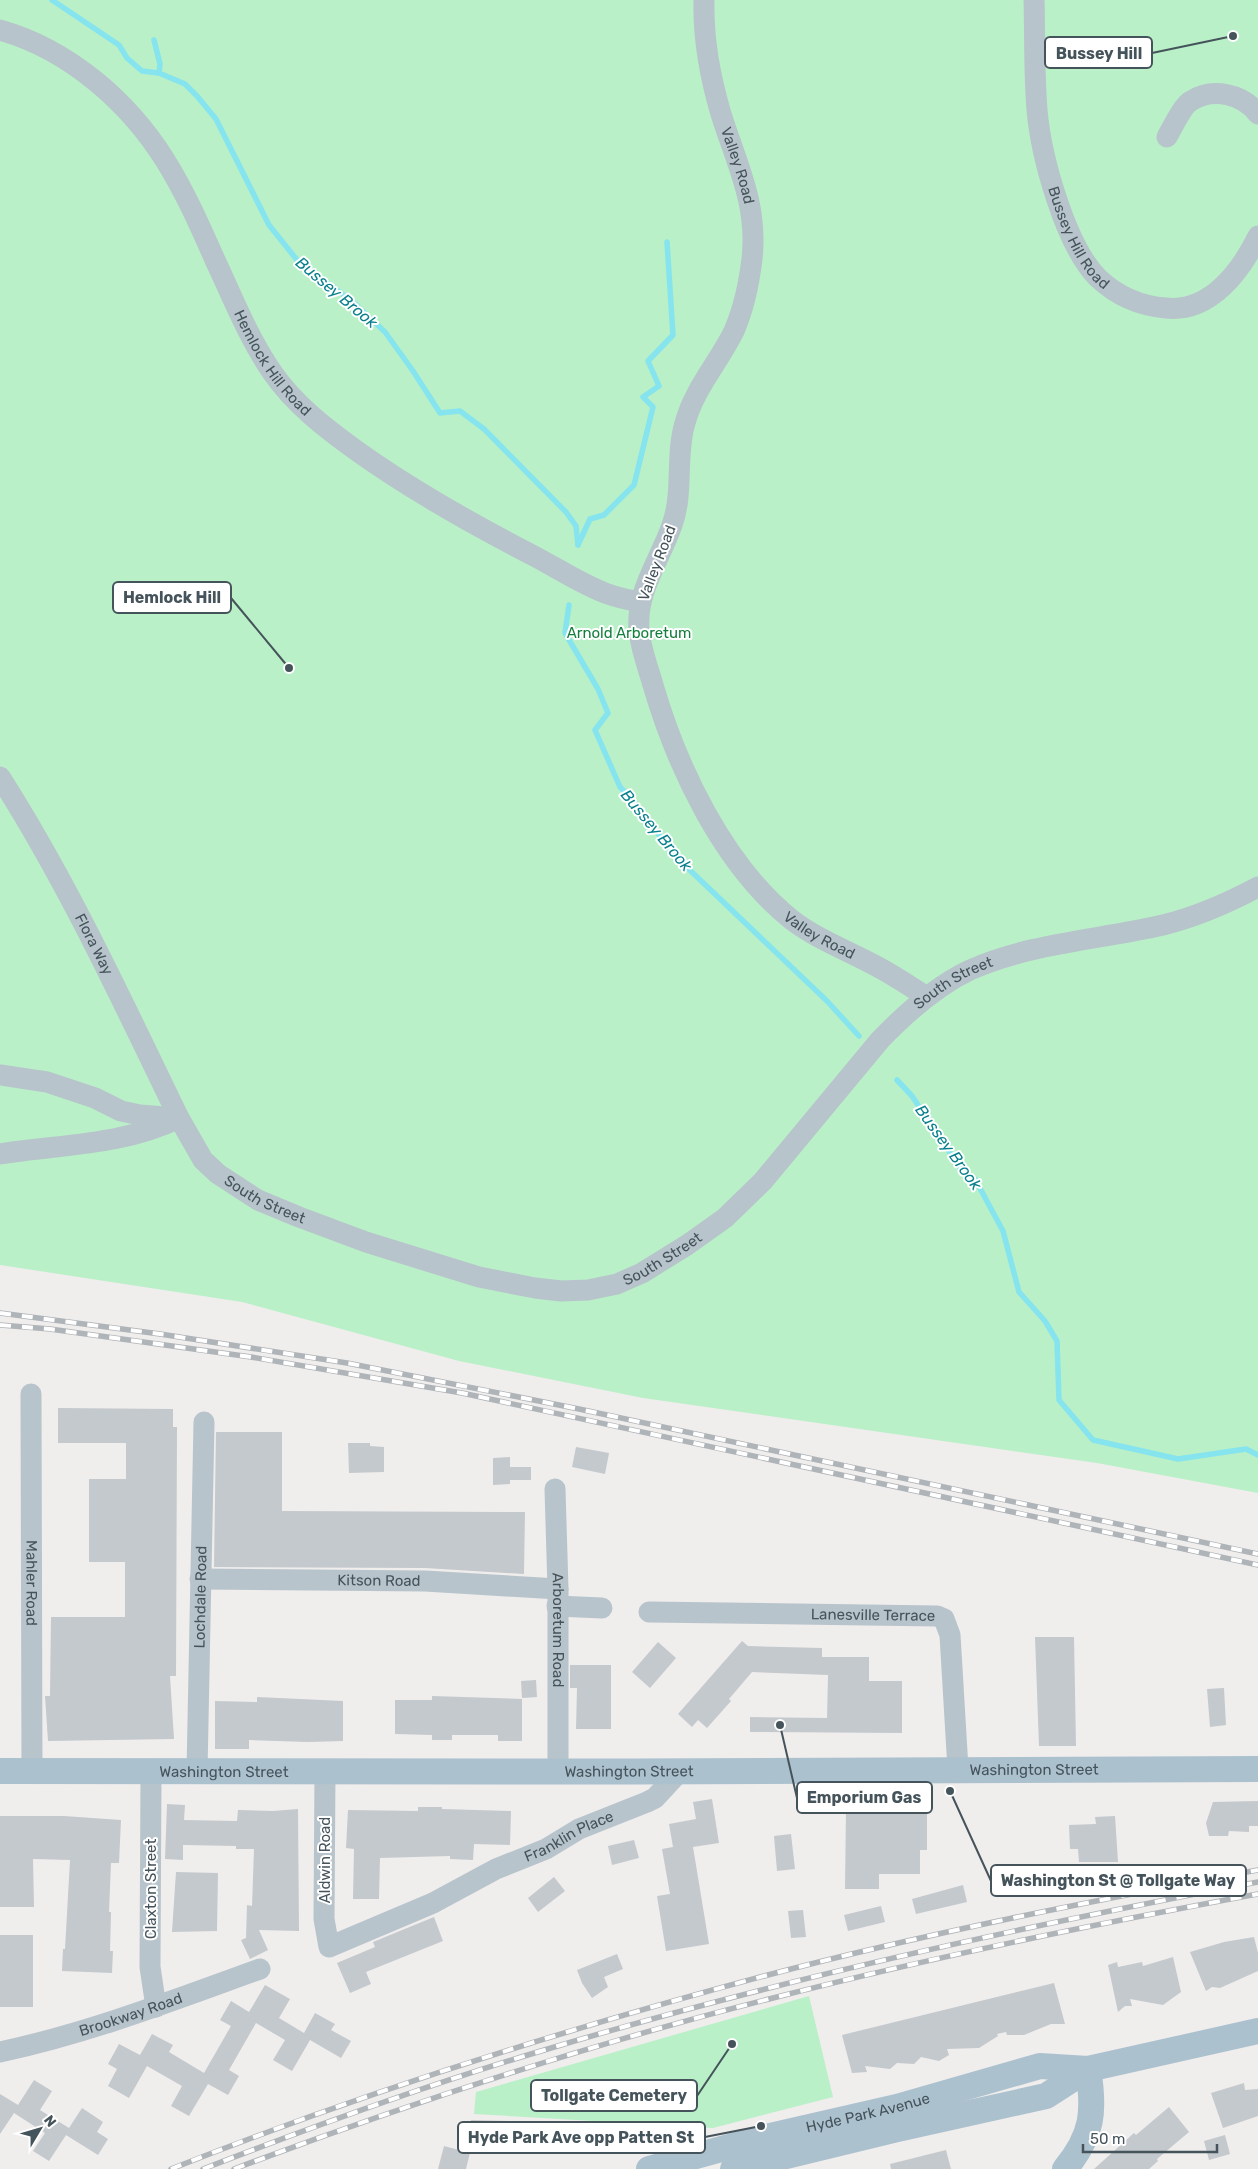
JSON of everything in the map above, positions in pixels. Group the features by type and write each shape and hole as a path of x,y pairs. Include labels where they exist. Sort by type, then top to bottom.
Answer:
{"main road":[{"name":"Washington Street","path":"0,1772 558,1773 958,1769 1258,1769"},
{"name":"Hyde Park Avenue","path":"649,2169 738,2162 1046,2096 1088,2069 1258,2031"},
{"path":"1065,2169 1078,2154 1090,2124 1093,2098 1088,2069"}],"street":[{"name":"Valley Road","path":"704,0 708,63 721,114 748,193 753,235 752,256 746,299 734,331 701,386 685,422 680,449 679,486 673,524 640,602 639,630 661,712 682,767 702,806 755,884 792,920 814,935 879,967 927,997"},
{"name":"Bussey Hill Road","path":"1034,0 1035,84 1037,112 1043,145 1058,202 1078,248 1097,277 1120,295 1148,306 1172,309 1193,305 1218,290 1230,280 1243,265 1258,236"},
{"name":"Hemlock Hill Road","path":"0,30 36,43 77,67 114,98 141,128 163,158 183,192 240,317 264,359 285,389 322,425 392,475 484,531 604,593 640,602"},
{"path":"1167,137 1189,101 1200,97 1218,94 1234,96 1245,100 1258,114"},
{"name":"Flora Way","path":"0,777 23,813 58,877 179,1118"},
{"name":"South Street","path":"179,1118 203,1160 218,1174 258,1200 299,1217 366,1242 479,1277 560,1290 602,1288 630,1279 664,1260 706,1232 735,1209 763,1181 880,1040 927,997 959,976 1006,956 1044,946 1165,924 1214,908 1258,887"},
{"path":"0,1075 47,1082 140,1115 179,1118"},
{"path":"0,1154 102,1143 158,1128 179,1118"},
{"name":"Mahler Road","path":"31,1394 32,1772"},
{"name":"Lochdale Road","path":"197,1772 204,1422"},
{"name":"Arboretum Road","path":"555,1489 558,1598 558,1773"},
{"name":"Kitson Road","path":"200,1579 426,1580 558,1598"},
{"path":"558,1598 602,1608"},
{"name":"Lanesville Terrace","path":"648,1612 937,1616 944,1619 950,1635 958,1769"},
{"name":"Franklin Place","path":"329,1947 423,1908 496,1869 546,1848 579,1829 651,1800 680,1771"},
{"name":"Claxton Street","path":"151,1772 150,1967 156,2007"},
{"name":"Aldwin Road","path":"325,1772 324,1919 329,1947"},
{"name":"Brookway Road","path":"0,2052 68,2036 156,2007 260,1969"}],"green space":[{"name":"Arnold Arboretum","path":"0,0 1258,0 1258,1493 1097,1463 643,1398 459,1361 242,1302 0,1265"},
{"path":"809,1996 833,2097 713,2128 474,2114 476,2092"}],"building":[{"path":"58,1408 173,1409 173,1427 177,1427 176,1676 170,1676 174,1739 48,1741 45,1696 50,1696 51,1617 125,1617 125,1562 89,1562 89,1479 126,1479 126,1443 58,1443"},
{"path":"216,1432 282,1432 282,1511 525,1512 524,1574 425,1568 214,1567"},
{"path":"348,1443 370,1443 370,1446 384,1447 384,1472 349,1473"},
{"path":"576,1447 609,1453 605,1474 572,1467"},
{"path":"510,1457 510,1467 531,1467 531,1480 510,1480 510,1484 493,1485 493,1458"},
{"path":"1035,1637 1074,1637 1076,1746 1039,1746"},
{"path":"742,1641 748,1646 822,1648 822,1657 869,1657 869,1681 902,1681 902,1733 750,1732 750,1717 827,1718 828,1675 752,1672 729,1699 731,1701 707,1728 698,1720 692,1727 678,1714"},
{"path":"658,1642 676,1658 650,1688 632,1672"},
{"path":"570,1665 611,1665 611,1729 576,1729 577,1688 570,1688"},
{"path":"536,1680 537,1697 522,1698 521,1681"},
{"path":"1224,1688 1226,1725 1210,1727 1207,1689"},
{"path":"432,1696 522,1699 522,1741 498,1741 498,1735 452,1735 452,1740 432,1740 432,1735 395,1734 395,1700 432,1700"},
{"path":"257,1697 343,1701 343,1741 249,1740 249,1749 215,1749 215,1701 257,1702"},
{"path":"712,1799 719,1843 693,1847 709,1944 666,1951 657,1896 670,1894 662,1849 673,1847 669,1824 696,1819 693,1802"},
{"path":"1258,1801 1258,1826 1249,1826 1249,1832 1229,1831 1228,1836 1209,1836 1206,1823 1213,1802"},
{"path":"167,1804 185,1805 184,1820 237,1821 238,1810 273,1811 298,1809 299,1931 259,1930 268,1950 250,1959 241,1940 246,1938 247,1905 252,1906 254,1849 236,1849 236,1846 183,1845 183,1860 165,1859"},
{"path":"418,1807 511,1811 510,1845 474,1844 473,1860 450,1859 450,1856 380,1858 379,1899 353,1899 354,1849 346,1848 348,1810 418,1811"},
{"path":"846,1808 927,1808 927,1850 920,1850 920,1874 879,1874 879,1889 845,1889"},
{"path":"0,1816 64,1816 121,1820 119,1863 111,1863 109,1912 111,1912 110,1951 113,1951 112,1973 62,1971 70,1860 33,1859 34,1907 0,1907"},
{"path":"1115,1816 1118,1862 1079,1862 1078,1849 1070,1849 1069,1825 1096,1824 1095,1817"},
{"path":"791,1834 795,1869 777,1871 774,1836"},
{"path":"634,1840 639,1858 612,1865 608,1846"},
{"path":"176,1872 218,1873 217,1931 172,1932"},
{"path":"554,1877 565,1891 538,1912 528,1898"},
{"path":"963,1885 967,1902 916,1914 912,1899"},
{"path":"881,1906 885,1922 848,1931 844,1915"},
{"path":"803,1910 806,1937 791,1938 788,1911"},
{"path":"434,1917 443,1941 366,1972 371,1984 350,1993 337,1963 375,1947 373,1942"},
{"path":"0,1935 33,1935 33,2007 0,2007"},
{"path":"1254,1937 1258,1953 1258,1971 1220,1988 1212,1987 1206,1991 1190,1952 1224,1942"},
{"path":"617,1954 623,1969 604,1977 608,1987 592,1998 582,1983 577,1970"},
{"path":"1173,1957 1181,1992 1163,2005 1130,1999 1132,2006 1125,2006 1118,2012 1108,1965 1117,1962 1118,1967 1142,1962 1143,1966"},
{"path":"1054,1983 1065,2024 1051,2024 1024,2035 1007,2035 1006,2032 997,2034 998,2036 979,2048 947,2049 949,2055 939,2061 921,2057 914,2064 897,2063 890,2069 865,2066 867,2072 852,2073 842,2035"},
{"path":"265,1985 290,1999 279,2018 304,2033 315,2013 335,2024 331,2030 351,2041 341,2058 310,2040 292,2071 273,2060 285,2040 256,2023 229,2070 239,2076 228,2095 208,2084 189,2116 171,2106 182,2086 147,2066 129,2098 108,2086 117,2069 108,2064 119,2044 140,2055 152,2034 173,2045 169,2052 204,2073 231,2026 220,2020 231,2001 249,2012"},
{"path":"34,2080 52,2091 40,2110 69,2128 82,2108 103,2122 97,2132 108,2139 98,2155 66,2135 49,2161 33,2151 45,2133 14,2113 0,2134 0,2094 18,2105"},
{"path":"1244,2083 1245,2090 1258,2089 1258,2116 1223,2128 1211,2093"},
{"path":"1169,2107 1189,2132 1157,2159 1158,2161 1149,2169 1094,2169 1134,2133 1136,2135"},
{"path":"471,2120 578,2123 577,2147 470,2143"},
{"path":"1225,2135 1230,2154 1209,2160 1204,2141"},
{"path":"444,2146 470,2153 466,2169 438,2169"},
{"path":"946,2150 951,2169 891,2169 890,2164"}],"waterway":[{"name":"Bussey Brook","path":"52,0 119,45 127,58 142,71 159,73 185,84 197,96 216,119 269,225 297,260 354,303 385,332 440,413 460,411 484,429 566,512 576,526 578,545"},
{"path":"154,40 160,64 159,73"},
{"path":"578,545 590,519 604,515 634,485 653,407 643,397 659,386 648,361 673,335 667,242"},
{"name":"Bussey Brook","path":"569,605 565,633 598,689 608,713 595,730 620,787 637,805 673,854 827,1001 859,1036"},
{"name":"Bussey Brook","path":"897,1080 912,1096 961,1169 975,1179 1003,1231 1019,1292 1045,1321 1057,1341 1059,1400 1093,1440 1178,1459 1246,1449 1258,1455"}],"railway":[{"path":"0,1313 160,1334 347,1363 579,1409 1258,1554"},
{"path":"0,1325 50,1329 251,1357 462,1393 1258,1565"},
{"path":"171,2169 391,2088 539,2040 764,1976 948,1932 1258,1870"},
{"path":"203,2169 413,2092 498,2064 629,2025 807,1978 897,1957 1077,1918 1258,1882"},
{"path":"234,2169 367,2121 501,2076 705,2016 833,1983 954,1955 1075,1929 1258,1894"}],"place":[{"name":"Bussey Hill","path":"1233,36"},
{"name":"Hemlock Hill","path":"289,668"},
{"name":"Emporium Gas","path":"780,1725"},
{"name":"Washington St @ Tollgate Way","path":"950,1791"},
{"name":"Tollgate Cemetery","path":"732,2044"},
{"name":"Hyde Park Ave opp Patten St","path":"761,2126"}]}
